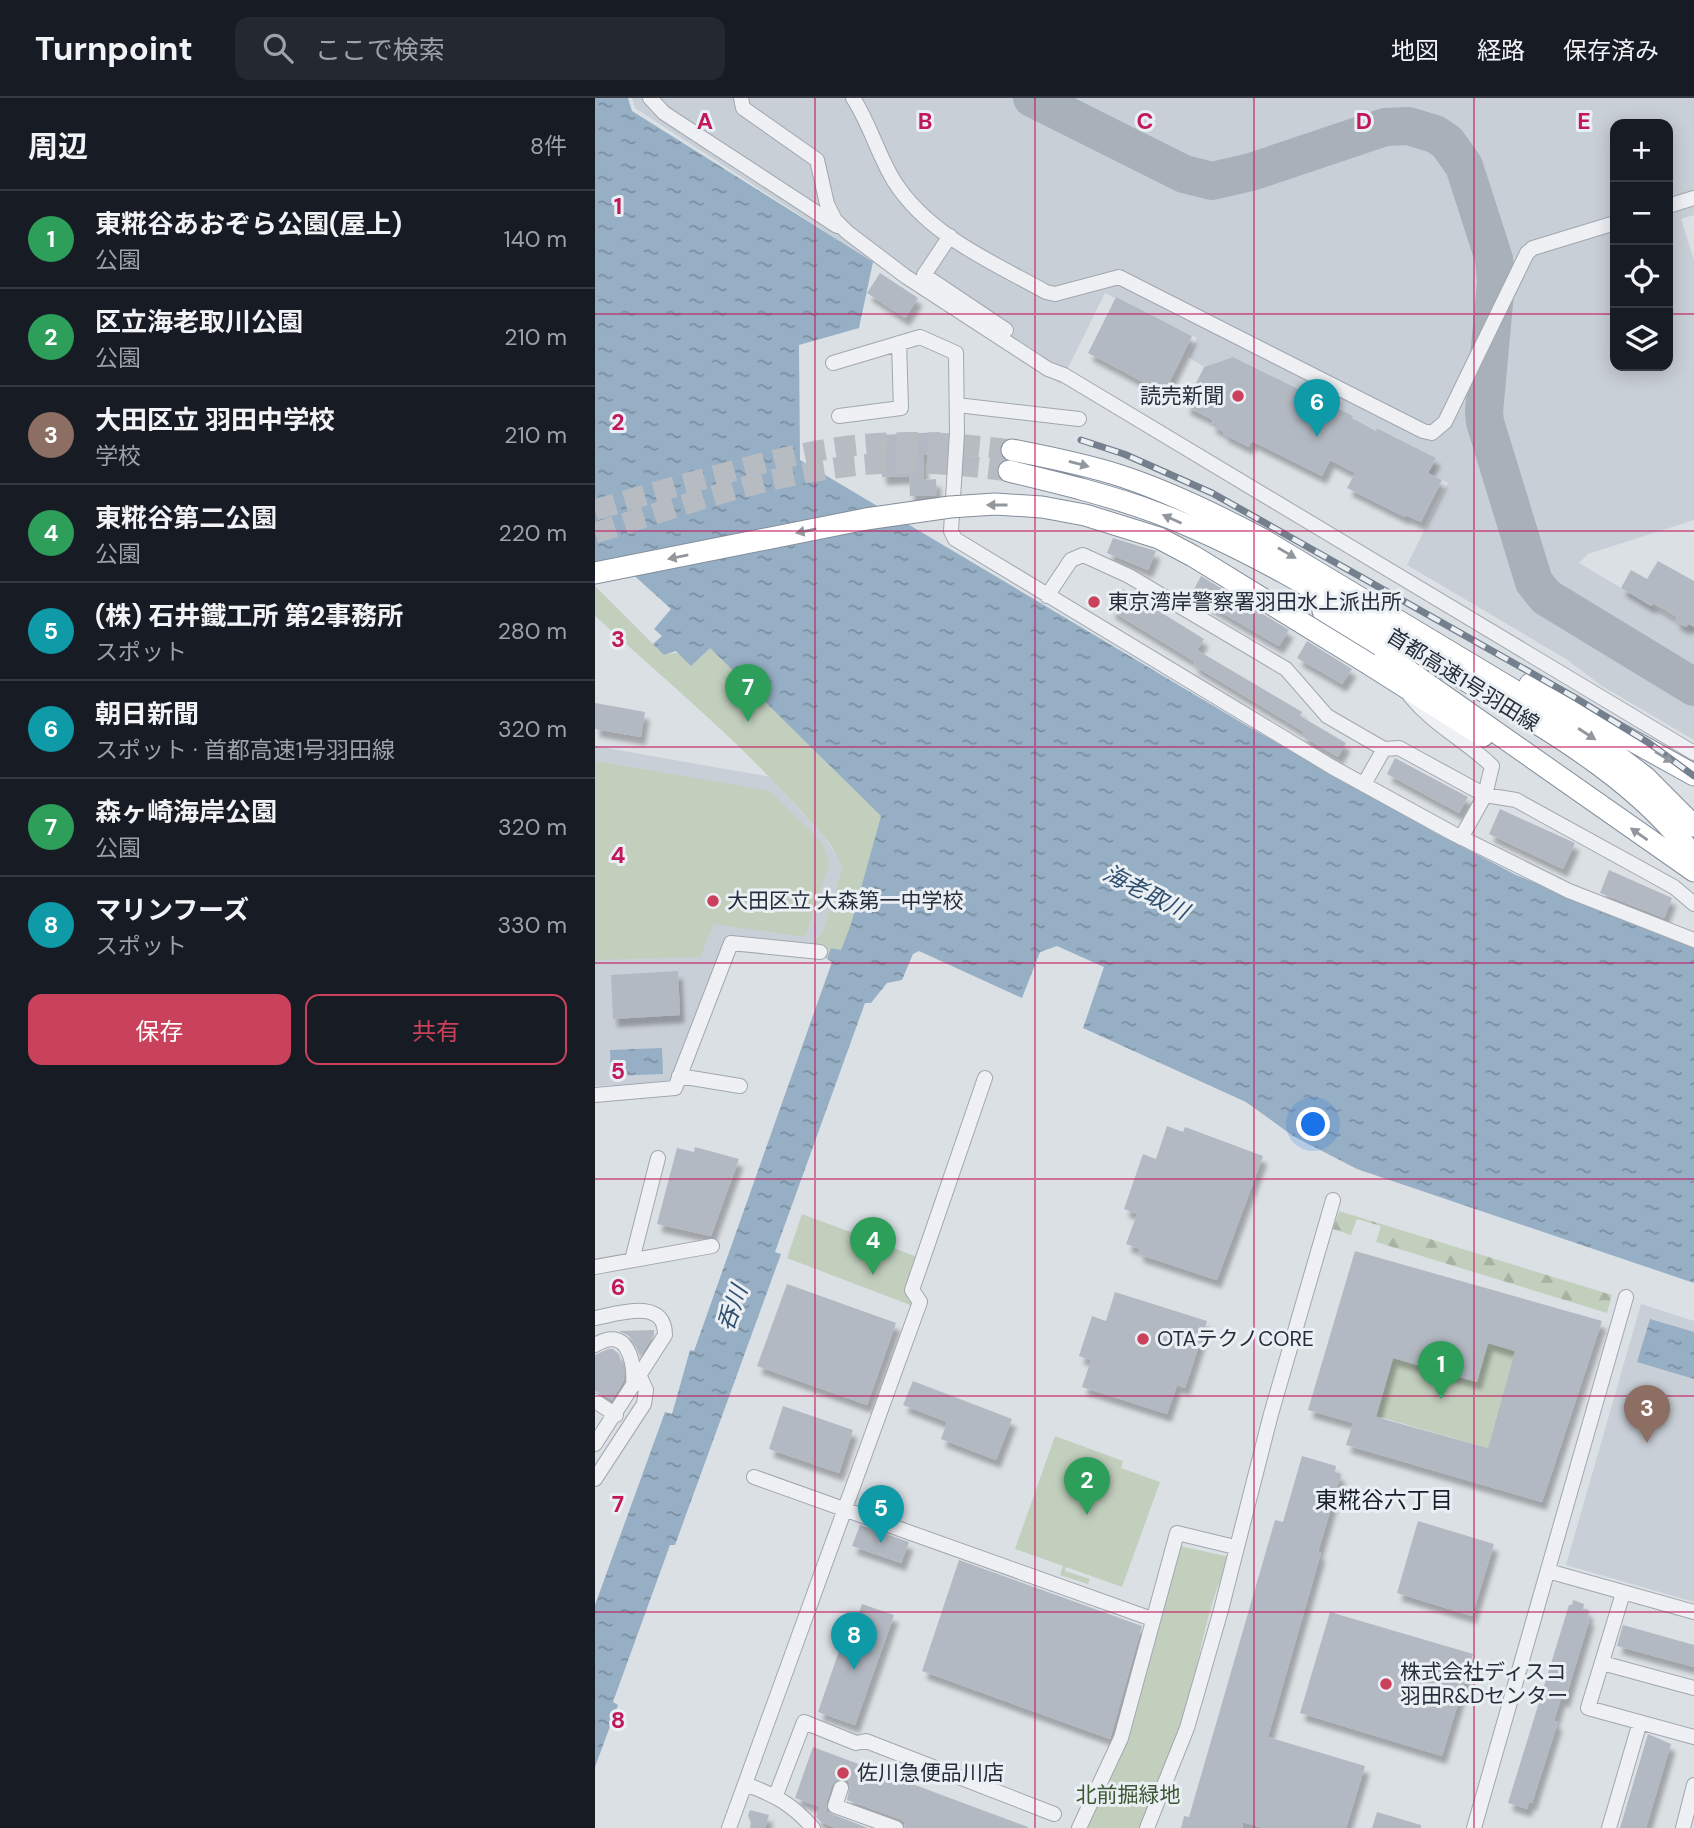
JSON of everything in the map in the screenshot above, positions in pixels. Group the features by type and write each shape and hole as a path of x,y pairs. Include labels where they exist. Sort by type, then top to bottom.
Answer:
{"highway":[{"name":"首都高速1号羽田線","path":"1012,450 1068,461 1117,475 1193,504 1262,539 1567,720 1638,783 1694,826"},
{"name":"首都高速1号羽田線","path":"1009,471 1114,498 1160,514 1255,558 1370,623 1499,701 1604,769 1638,783 1694,858"},
{"path":"595,573 866,519 950,507 995,504 1042,507 1085,515 1159,538 1262,597 1452,718 1584,795"},
{"path":"1204,534 1453,699 1694,871"},
{"path":"1408,625 1558,698 1694,775"}],"street":[{"path":"650,98 664,113 847,232 905,276 1048,369 1064,375 1694,753"},
{"path":"741,98 743,108 817,160 827,205 835,220 847,232"},
{"path":"853,98 895,182 923,214 950,236 1046,292 1055,295 1119,277 1423,431 1432,433 1445,422 1527,253 1533,248 1610,224"},
{"path":"1673,204 1694,198"},
{"path":"950,236 924,275 1052,360 1064,375"},
{"path":"833,363 920,337 956,354 957,405 951,531 955,539 1147,654 1164,667 1364,785 1461,838 1569,891 1694,940"},
{"path":"839,416 901,408 899,343"},
{"path":"957,405 1079,419"},
{"path":"1047,596 1071,560 1083,555 1108,566 1286,669 1327,716 1384,749 1399,748 1485,794 1516,800 1674,887 1694,904"},
{"path":"1400,684 1427,716 1475,750 1492,766 1485,794 1461,838"},
{"path":"1364,785 1384,749"},
{"path":"595,1095 674,1088 731,943 820,952"},
{"path":"679,1076 740,1086"},
{"path":"729,1828 920,1302 912,1290 985,1078"},
{"path":"632,1260 658,1158"},
{"path":"1147,1828 1187,1728 1221,1610 1230,1546 1333,1200"},
{"path":"595,1267 712,1246"},
{"path":"1474,1828 1626,1297"},
{"path":"595,1318 646,1310 661,1318 665,1327 665,1335 595,1446"},
{"path":"595,1345 601,1341 615,1340 625,1344 630,1352 632,1388 595,1446"},
{"path":"595,1479 644,1404 646,1390 631,1359"},
{"path":"595,1401 616,1415"},
{"path":"754,1477 1152,1619"},
{"path":"1079,1828 1121,1738 1177,1532 1230,1546"},
{"path":"1548,1571 1694,1612"},
{"path":"1623,1593 1588,1708 1694,1737"},
{"path":"1602,1663 1694,1688"},
{"path":"776,1795 804,1722 856,1743 866,1741 1054,1814"},
{"path":"1609,1828 1640,1722"},
{"path":"745,1784 776,1795 786,1805 796,1808 813,1828"},
{"path":"1683,1828 1694,1785"},
{"path":"841,1788 835,1805 896,1828"}],"shaded area":[{"path":"632,98 1694,98 1694,215 1681,219 1694,260 1694,520 1588,554 1579,563 1675,620 1694,601 1694,740 1602,686 1566,659 1407,565 1448,483 1428,473 1436,458 1378,428 1376,431 1352,416 1233,357 1204,367 1188,357 1197,338 1105,293 1060,384 635,108"},
{"name":"大田区立 大森第一中学校","path":"595,746 771,777 826,840 839,859 842,869 822,934 810,946 729,937 674,1083 595,1086"},
{"path":"1641,1304 1694,1321 1694,1602 1566,1565"}],"green space":[{"path":"595,586 664,655 709,647 881,816 852,924 841,950 831,948 827,959 810,946 822,933 842,869 831,846 753,760 595,616"},
{"name":"大田区立 大森第一中学校","path":"595,761 770,791 822,843 829,864 805,937 714,924 700,957 595,960"},
{"path":"1339,1211 1612,1295 1607,1313 1376,1242 1381,1226 1357,1219 1351,1235 1333,1229"},
{"path":"802,1214 923,1259 912,1290 918,1308 787,1258"},
{"path":"1488,1343 1515,1351 1488,1448 1376,1416 1393,1358"},
{"path":"1055,1436 1123,1461 1121,1468 1160,1482 1122,1587 1066,1567 1065,1571 1090,1579 1088,1584 1060,1575 1063,1566 1015,1549"},
{"name":"北前掘緑地","path":"1180,1546 1230,1557 1206,1625 1185,1720 1174,1754 1144,1828 1084,1828"}],"water":[{"path":"595,98 628,98 632,111 873,262 859,328 799,345 800,460 1244,724 1432,831 1516,875 1694,948 1694,1283 1357,1169 1293,1136 1246,1102 1083,1028 1104,967 1057,946 1040,952 1022,998 919,951 913,954 902,980 887,983 871,1003 865,1003 775,1252 781,1254 675,1545 670,1545 613,1702 618,1705 595,1767 595,1605 665,1412 672,1414 690,1350 694,1351 832,962 827,959 831,948 841,950 851,924 881,816 710,648 691,666 676,651 664,655 653,644 662,636 654,629 671,609 617,560 595,564"},
{"path":"662,1048 663,1074 611,1076 610,1050"},
{"path":"1650,1319 1694,1332 1694,1379 1637,1362"}],"building":[{"path":"880,273 918,298 905,318 867,293"},
{"path":"1116,297 1192,336 1164,393 1088,353"},
{"path":"1233,357 1353,416 1352,418 1376,431 1377,428 1436,458 1428,473 1442,480 1421,522 1406,515 1405,517 1347,488 1355,473 1330,460 1322,476 1252,441 1249,447 1223,434 1224,432 1211,425 1213,420 1185,406 1204,367"},
{"path":"940,432 941,454 923,455 924,480 936,479 937,495 910,496 909,476 882,477 880,435"},
{"path":"1113,538 1156,551 1148,570 1107,553"},
{"path":"1658,561 1694,581 1694,627 1689,624 1686,627 1675,621 1677,617 1653,603 1651,606 1621,588 1631,570 1647,579"},
{"path":"1201,576 1289,630 1279,646 1191,595"},
{"path":"1123,589 1204,639 1197,650 1302,712 1300,716 1346,743 1338,757 1302,736 1304,732 1193,665 1195,662 1110,610"},
{"path":"1307,641 1352,669 1342,684 1297,658"},
{"path":"595,703 645,712 641,737 595,729"},
{"path":"1395,758 1468,797 1459,813 1387,774"},
{"path":"1500,809 1575,843 1563,869 1489,834"},
{"path":"1609,870 1672,898 1664,918 1600,893"},
{"path":"678,971 680,1015 613,1019 611,975"},
{"path":"1167,1126 1183,1132 1185,1127 1263,1156 1217,1280 1138,1254 1140,1249 1126,1244 1137,1214 1124,1209 1143,1154 1156,1159"},
{"path":"695,1147 739,1159 711,1236 657,1224 677,1148 694,1152"},
{"path":"1355,1251 1602,1321 1542,1502 1346,1445 1353,1423 1308,1410","holes":["1488,1343 1515,1351 1488,1448 1376,1417 1393,1358 1477,1382"]},
{"path":"787,1284 896,1323 867,1405 757,1366"},
{"name":"OTAテクノCORE","path":"1115,1292 1207,1321 1185,1388 1177,1385 1167,1414 1082,1387 1091,1360 1079,1356 1092,1316 1106,1321"},
{"path":"654,1330 654,1335 640,1356 629,1336 619,1331"},
{"path":"608,1349 619,1354 624,1377 612,1400 595,1391 595,1355"},
{"path":"913,1381 1012,1419 996,1460 941,1439 947,1422 903,1405"},
{"path":"783,1406 853,1430 839,1473 769,1449"},
{"path":"1302,1456 1336,1466 1335,1472 1341,1474 1268,1737 1365,1766 1346,1828 1263,1828 1243,1822 1242,1828 1181,1828 1184,1816 1189,1817 1275,1520 1283,1522"},
{"path":"1418,1521 1494,1544 1472,1616 1397,1593"},
{"path":"860,1525 909,1542 901,1563 852,1546"},
{"path":"959,1560 1142,1626 1110,1739 922,1671"},
{"path":"1573,1600 1584,1604 1583,1609 1589,1610 1587,1617 1590,1618 1565,1700 1561,1698 1554,1721 1558,1722 1532,1803 1529,1802 1527,1809 1508,1803 1569,1605 1572,1605"},
{"path":"862,1604 894,1615 855,1725 818,1712 848,1625 854,1627"},
{"name":"株式会社ディスコ 羽田R&Dセンター","path":"1330,1612 1473,1654 1442,1756 1300,1713"},
{"path":"1623,1625 1694,1645 1694,1667 1617,1646"},
{"path":"1648,1734 1671,1744 1646,1828 1620,1828"},
{"name":"佐川急便品川店","path":"813,1747 1028,1828 905,1828 904,1822 899,1819 847,1800 850,1785 848,1781 840,1779 832,1785 826,1804 827,1812 868,1828 836,1828 816,1817 820,1807 795,1798"},
{"path":"750,1810 769,1815 765,1828 750,1828"},
{"path":"1377,1812 1421,1825 1421,1828 1372,1828"}],"taxiway":[{"path":"1032,98 1184,174 1212,181 1251,172 1385,127 1408,126 1435,134 1447,142 1464,166 1494,259 1496,282 1485,422 1534,582 1546,597 1694,687"}],"tunnel":[{"path":"595,510 753,466 831,449 870,444 921,443 1012,450"},
{"path":"595,533 704,498 816,471 891,463 1009,471"}],"railway":[{"path":"1081,440 1124,454 1212,493 1574,697 1649,743 1694,776"}],"place":[{"name":"読売新聞","path":"1238,396"},
{"name":"朝日新聞","path":"1317,437"},
{"name":"東京湾岸警察署羽田水上派出所","path":"1094,602"},
{"name":"森ヶ崎海岸公園","path":"748,722"},
{"name":"大田区立 大森第一中学校","path":"713,901"},
{"name":"東糀谷第二公園","path":"873,1275"},
{"name":"OTAテクノCORE","path":"1143,1339"},
{"name":"東糀谷あおぞら公園(屋上)","path":"1441,1399"},
{"name":"大田区立 羽田中学校","path":"1647,1443"},
{"name":"区立海老取川公園","path":"1087,1515"},
{"name":"(株) 石井鐵工所 第2事務所","path":"881,1543"},
{"name":"マリンフーズ","path":"854,1670"},
{"name":"株式会社ディスコ 羽田R&Dセンター","path":"1386,1684"},
{"name":"佐川急便品川店","path":"843,1773"}],"district":[{"name":"東糀谷六丁目","path":"1384,1500"}],"water label":[{"name":"海老取川","path":"1146,892"},
{"name":"呑川","path":"732,1308"}]}
